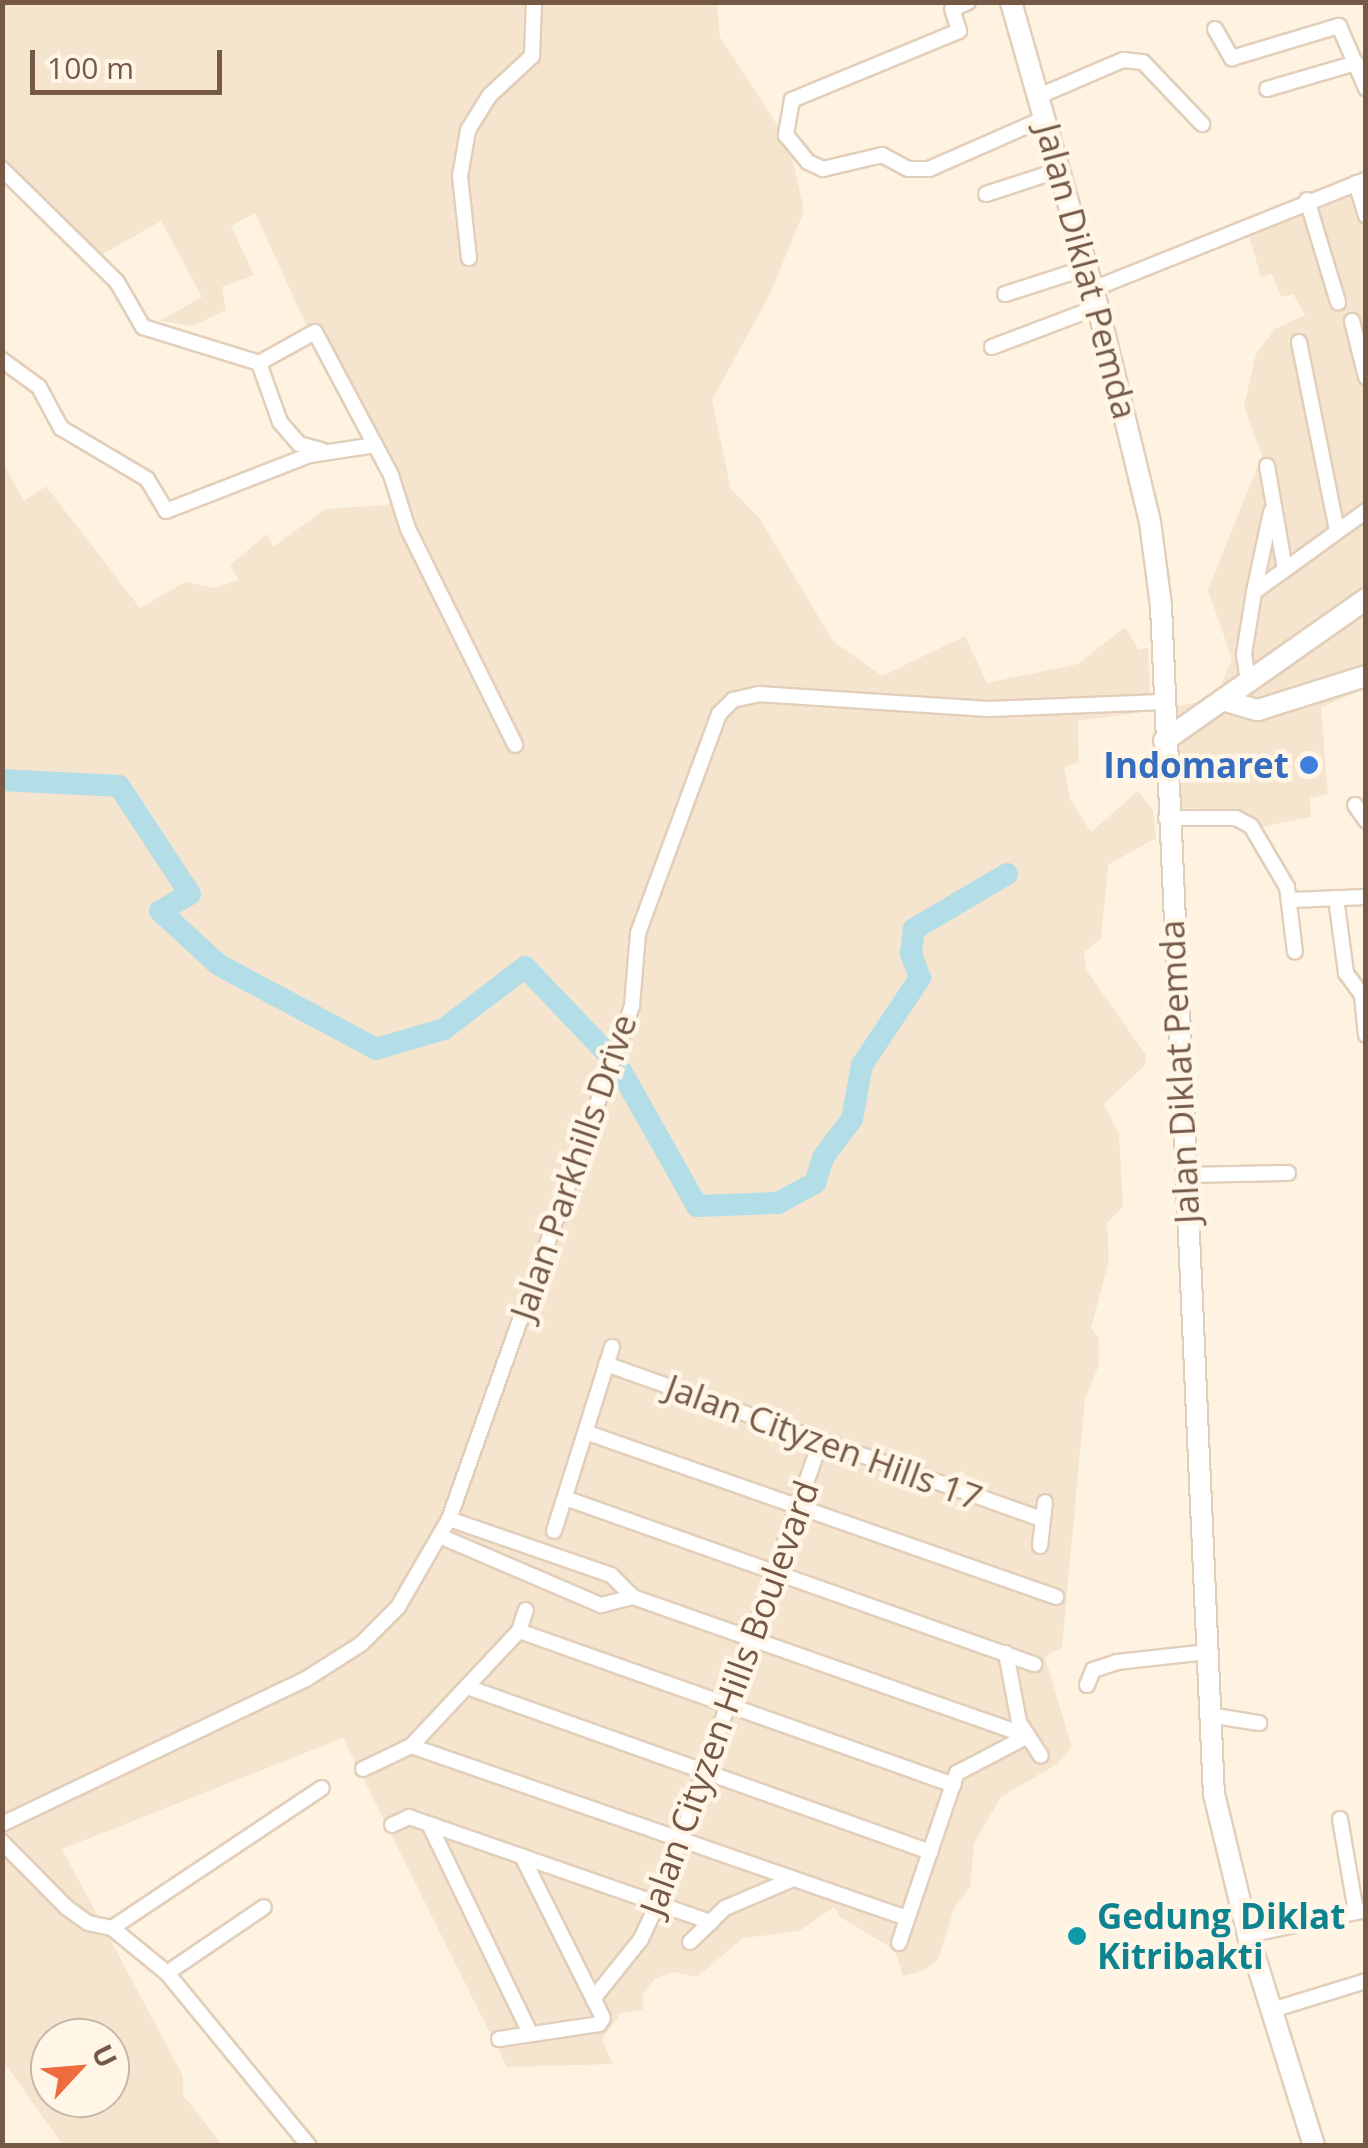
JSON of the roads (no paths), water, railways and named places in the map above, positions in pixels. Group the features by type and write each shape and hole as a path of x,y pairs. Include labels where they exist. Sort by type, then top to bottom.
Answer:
{"street":[{"path":"469,258 460,176 468,130 489,96 532,56 534,2"},
{"path":"968,2 952,10 959,31 792,100 786,136 808,162 824,169 882,155 908,168 929,169 1045,118"},
{"name":"Jalan Diklat Pemda","path":"1010,2 1092,288 1150,522 1164,702 1166,818 1214,1794 1248,1935 1314,2146"},
{"path":"1215,29 1232,58 1336,25 1346,32 1366,88"},
{"path":"1039,96 1123,60 1144,62 1202,124"},
{"path":"1267,90 1356,63"},
{"path":"2,169 116,282 139,325 259,363 316,332 404,503 408,530 515,745"},
{"path":"986,194 1060,170"},
{"path":"992,347 1092,288 1307,200 1361,182 1366,215"},
{"path":"1307,200 1338,302"},
{"path":"1005,294 1092,288"},
{"path":"1352,320 1366,377"},
{"path":"1299,342 1337,532"},
{"path":"2,360 39,387 61,428 99,445 147,479 166,511 310,454 374,446"},
{"path":"259,363 280,422 299,444 327,454"},
{"path":"1266,466 1286,569"},
{"path":"1248,682 1244,654 1273,501"},
{"path":"1254,592 1366,511"},
{"path":"1164,741 1366,599"},
{"path":"1222,700 1258,710 1366,676"},
{"name":"Jalan Parkhills Drive","path":"2,1824 306,1679 362,1644 398,1607 442,1538 632,1006 638,933 719,714 733,700 758,694 988,708 1164,702"},
{"path":"1355,805 1366,821"},
{"path":"1166,818 1243,821 1266,846 1291,900 1295,952"},
{"path":"1291,900 1366,896"},
{"path":"1336,898 1346,973 1362,995 1366,1035"},
{"path":"1183,1176 1288,1173"},
{"path":"554,1530 601,1396 612,1347"},
{"name":"Jalan Cityzen Hills 17","path":"606,1364 1043,1520"},
{"path":"588,1433 1056,1597"},
{"name":"Jalan Cityzen Hills Boulevard","path":"593,1998 642,1938 658,1903 822,1441"},
{"path":"565,1498 1036,1664"},
{"path":"1040,1546 1045,1502"},
{"path":"448,1519 611,1575 634,1597 1028,1736"},
{"path":"442,1538 601,1606 634,1597"},
{"path":"362,1769 411,1746 519,1631 526,1610"},
{"path":"519,1631 953,1785"},
{"path":"1087,1685 1093,1670 1117,1662 1208,1652"},
{"path":"1006,1653 1019,1722 1040,1756"},
{"path":"467,1687 930,1852"},
{"path":"1209,1715 1258,1723"},
{"path":"899,1943 958,1774 1028,1736"},
{"path":"411,1746 907,1918"},
{"path":"112,1928 322,1788"},
{"path":"392,1825 409,1817 710,1922"},
{"path":"1248,1935 1361,1911 1340,1819"},
{"path":"429,1824 530,2033"},
{"path":"2,1842 66,1907 88,1923 112,1928 166,1973 309,2146"},
{"path":"499,2040 598,2024 603,2018 522,1856"},
{"path":"690,1942 725,1908 793,1879"},
{"path":"166,1973 264,1907"},
{"path":"1272,2010 1366,1981"}],"waterway":[{"path":"2,780 119,786 190,894 160,911 219,965 376,1049 444,1029 525,967 607,1053"},
{"path":"621,1071 697,1206 778,1203 815,1183 824,1156 852,1119 862,1065 920,978 911,953 914,929 1007,874"}],"place":[{"name":"Indomaret","path":"1309,765"},
{"name":"Gedung Diklat Kitribakti","path":"1077,1936"}]}
